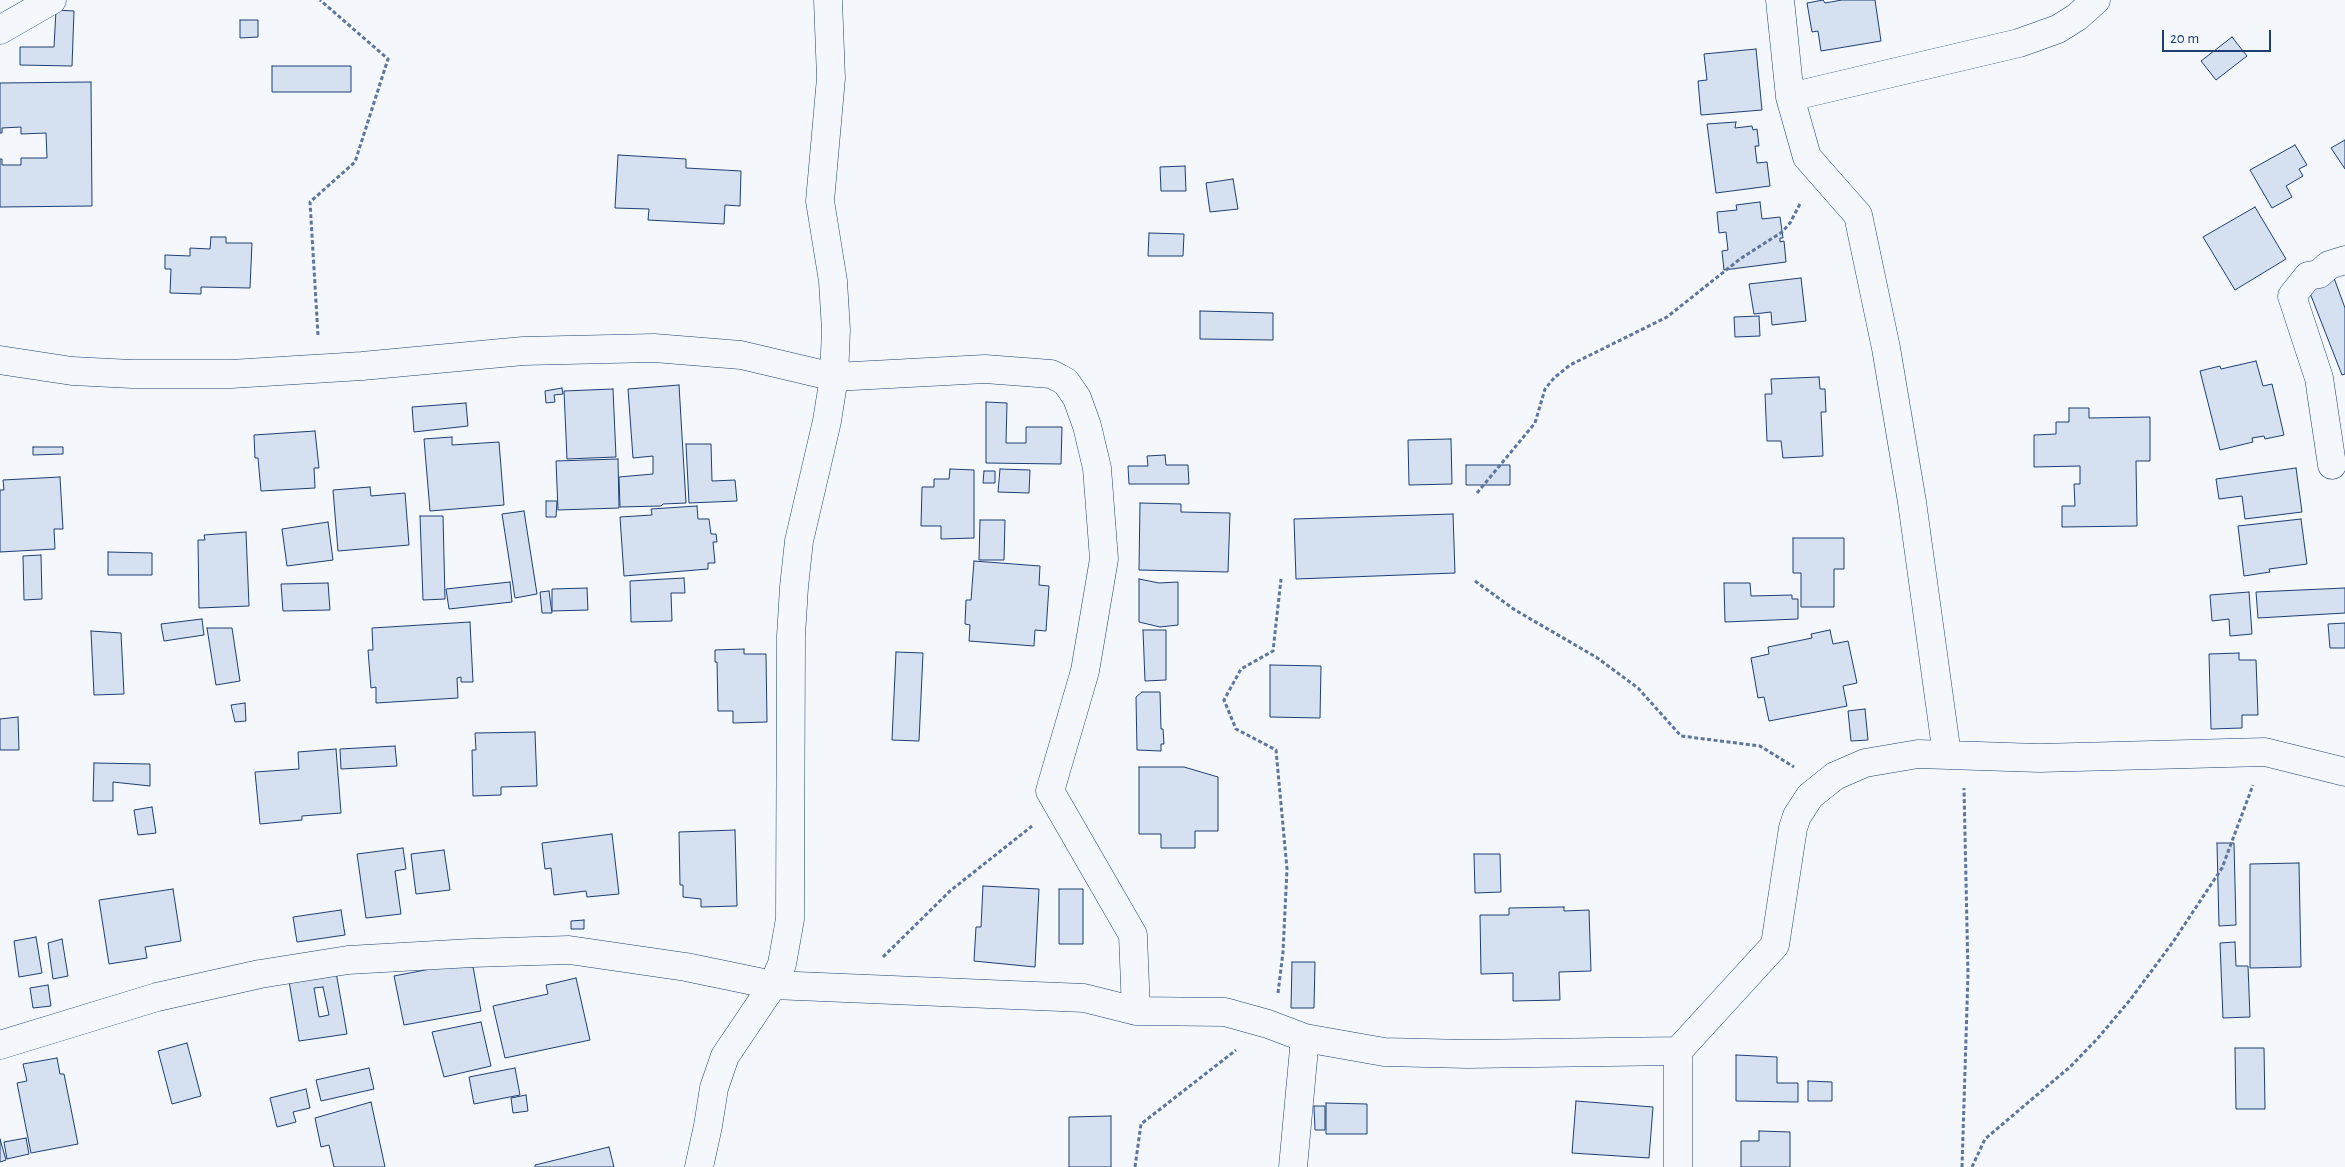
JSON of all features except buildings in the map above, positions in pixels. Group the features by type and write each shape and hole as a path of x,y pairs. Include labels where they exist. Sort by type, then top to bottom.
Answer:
{"street":[{"path":"0,30 52,0"},
{"path":"698,1167 708,1126 714,1088 725,1056 773,985 782,964 790,919 791,636 795,578 799,542 820,456 834,377 836,302 820,201 831,78 828,0"},
{"path":"1780,0 1790,97 1807,157 1858,215 1886,348 1955,755"},
{"path":"1790,97 2019,43 2058,29 2077,17 2096,0"},
{"path":"2332,465 2319,378 2292,296 2308,276 2319,274 2329,265 2345,260"},
{"path":"0,360 72,371 132,374 231,374 523,351 654,348 741,356 834,377 985,369 1051,374 1066,382 1077,398 1087,426 1097,468 1104,559 1085,671 1050,792 1133,935 1136,1011"},
{"path":"1678,1167 1678,1050 1775,946 1793,828 1802,804 1821,786 1846,770 1865,762 1918,754 2039,758 2265,752 2345,772"},
{"path":"0,1045 157,997 260,974 348,960 569,950 686,967 773,985 1084,998 1136,1011 1225,1012 1268,1024 1304,1038 1384,1052 1467,1054 1678,1050"},
{"path":"1293,1167 1304,1038"}],"path":[{"path":"320,0 388,59 355,162 310,202 320,368"},
{"path":"1477,492 1526,436 1535,423 1545,389 1570,364 1667,317 1740,260 1782,232 1790,223 1807,190 1807,157"},
{"path":"1135,1167 1141,1124 1268,1024 1274,1013 1283,952 1287,869 1276,750 1236,729 1224,700 1241,669 1272,651 1281,579"},
{"path":"1475,581 1515,610 1596,657 1638,688 1676,733 1681,736 1760,746 1821,786"},
{"path":"1972,1167 1985,1139 2071,1066 2098,1038 2130,1000 2173,942 2222,868 2265,752"},
{"path":"1955,755 1968,974 1962,1167"},
{"path":"852,987 950,891 1034,825"}]}
